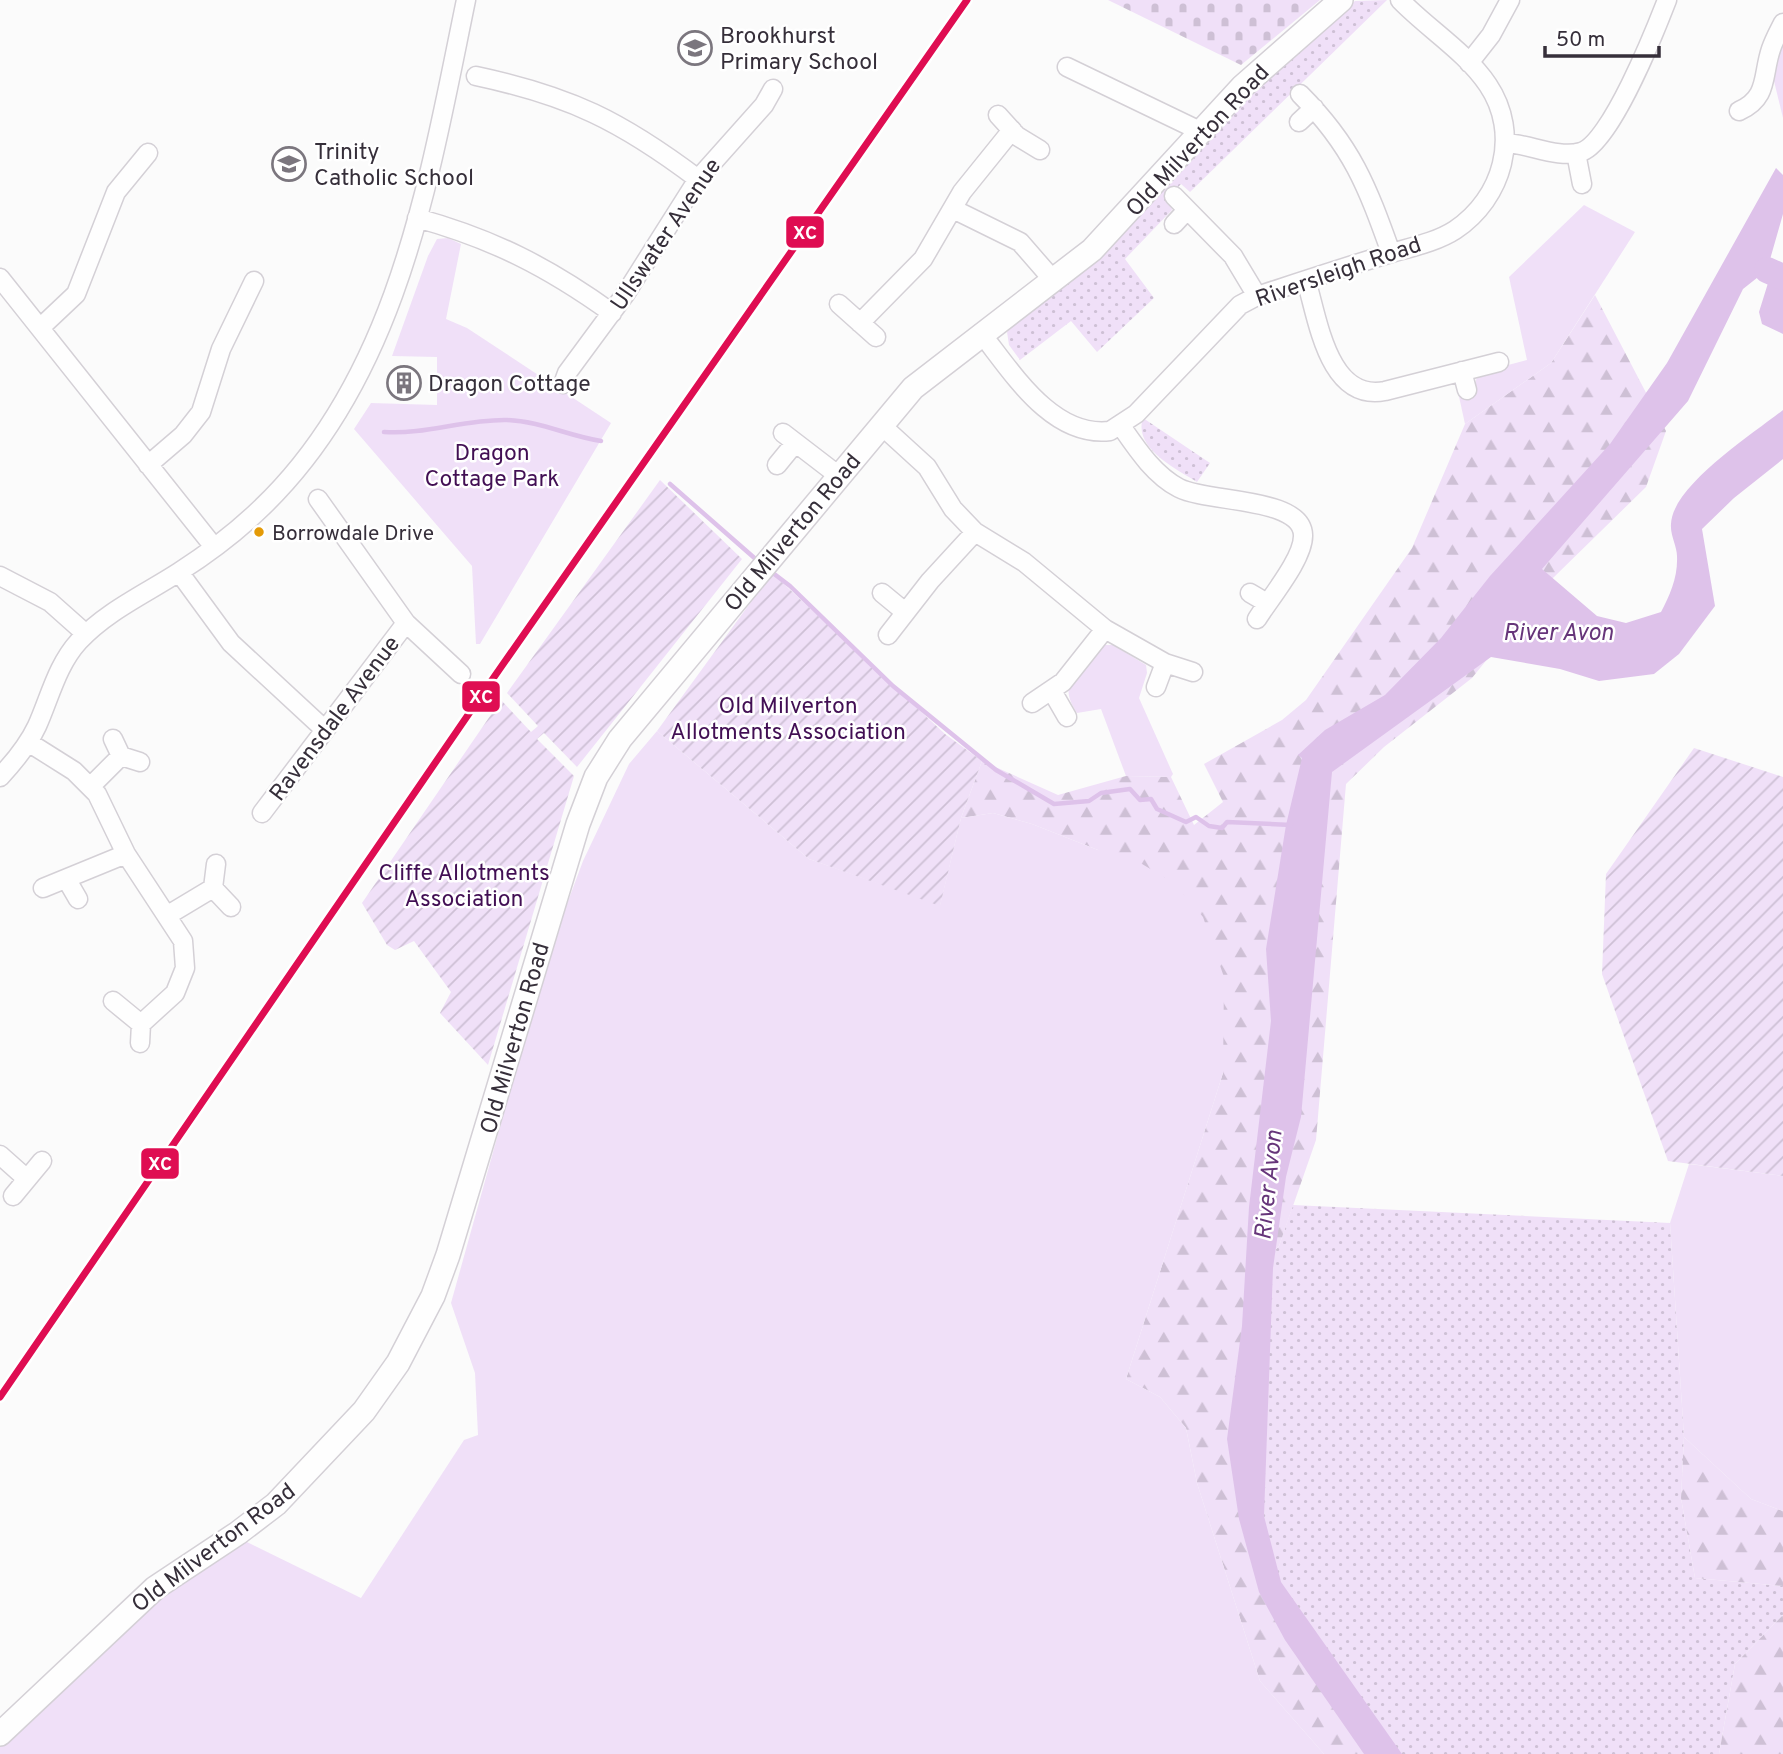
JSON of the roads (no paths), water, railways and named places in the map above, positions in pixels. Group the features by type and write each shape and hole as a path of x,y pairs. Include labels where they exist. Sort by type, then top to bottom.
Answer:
{"street":[{"path":"0,777 28,742 62,664 86,634 105,618 179,572 257,512 291,478 341,409 372,347 417,218 466,0"},
{"name":"Old Milverton Road","path":"0,1734 140,1601 276,1504 353,1424 394,1370 416,1330 449,1255 557,890 596,778 624,734 752,577 913,388 981,333 1055,281 1115,228 1200,131 1242,88 1341,0"},
{"name":"Riversleigh Road","path":"1121,426 1136,414 1240,305 1257,296 1441,237 1474,214 1497,179 1506,143 1495,96 1469,63 1400,0"},
{"path":"1469,63 1492,35 1510,0"},
{"path":"1506,143 1576,153 1590,148 1606,132 1667,0"},
{"path":"1740,111 1751,106 1762,93 1770,50 1783,23"},
{"path":"1073,75 1200,131"},
{"path":"476,76 528,87 588,109 622,126 698,178"},
{"name":"Ullswater Avenue","path":"563,384 567,373 612,313 698,178 764,105 773,89"},
{"path":"1300,94 1349,150 1391,253"},
{"path":"1299,122 1314,108"},
{"path":"998,115 1012,130 1040,150"},
{"path":"860,323 923,259 972,177 1012,130"},
{"path":"40,328 76,294 116,192 148,153"},
{"path":"1576,153 1582,184"},
{"path":"1174,196 1233,256 1257,296"},
{"path":"953,209 1020,242 1055,281"},
{"path":"1174,223 1187,210"},
{"path":"417,218 456,229 516,252 569,282 612,313"},
{"path":"0,278 214,547"},
{"path":"1306,280 1333,363 1354,387 1379,393 1499,362"},
{"path":"148,465 183,435 201,412 220,349 254,281"},
{"path":"839,304 876,337"},
{"path":"981,333 1028,391 1059,418 1101,432 1121,426 1143,457 1182,490 1210,499 1282,510 1300,524 1303,534 1299,554 1262,611 1250,593"},
{"path":"1462,371 1467,390"},
{"path":"881,425 928,467 953,509 975,532 1024,562 1105,629 1165,663 1193,671"},
{"path":"777,465 789,438 839,476"},
{"path":"318,499 407,623 424,643 461,674"},
{"path":"888,635 975,532"},
{"path":"179,572 231,643 325,730"},
{"path":"1,580 50,602 86,634"},
{"path":"882,593 905,612"},
{"name":"Ravensdale Avenue","path":"262,813 407,623"},
{"path":"1032,703 1052,691 1072,672 1105,629"},
{"path":"1156,687 1165,663"},
{"path":"1052,691 1067,717"},
{"path":"113,739 121,756 140,762"},
{"path":"28,742 74,771 91,786 103,802 126,854 168,915 186,949 185,968 170,999 141,1024 140,1044"},
{"path":"91,786 121,756"},
{"path":"43,888 126,854"},
{"path":"213,888 216,864"},
{"path":"67,880 78,899"},
{"path":"168,915 213,888"},
{"path":"213,888 231,907"},
{"path":"113,1001 141,1024"},
{"path":"0,1155 27,1179"},
{"path":"13,1195 42,1161"}],"water":[{"name":"River Avon","path":"1776,168 1783,175 1783,214 1767,270 1743,289 1688,401 1542,569 1597,616 1626,623 1661,612 1675,578 1677,564 1671,528 1675,509 1685,493 1716,461 1783,410 1783,459 1734,498 1702,529 1715,606 1679,654 1654,674 1599,681 1560,669 1491,657 1332,772 1301,1117 1286,1177 1273,1268 1264,1516 1281,1582 1402,1754 1364,1754 1285,1640 1259,1592 1239,1519 1227,1439 1242,1326 1249,1207 1271,1021 1266,949 1286,825 1302,758 1298,755 1325,730 1385,695 1441,638 1490,576 1610,444 1667,363"},
{"path":"1783,264 1783,334 1762,324 1759,312 1773,267"}],"waterway":[{"path":"1767,270 1783,277"},
{"path":"384,432 507,420 531,423 601,441"},
{"path":"670,484 759,562"},
{"path":"769,570 790,586 893,686 996,770 1054,804 1089,801 1101,793 1130,789 1140,800 1151,799 1157,809 1186,822 1196,817 1209,826 1222,828 1227,822 1291,825"}],"place":[{"name":"Brookhurst Primary School","path":"695,48"},
{"name":"Trinity Catholic School","path":"289,164"},
{"name":"Dragon Cottage","path":"404,383"},
{"name":"Borrowdale Drive","path":"259,532"}],"park label":[{"name":"Dragon Cottage Park","path":"492,465"},
{"name":"Old Milverton Allotments Association","path":"788,718"},
{"name":"Cliffe Allotments Association","path":"464,885"}]}
